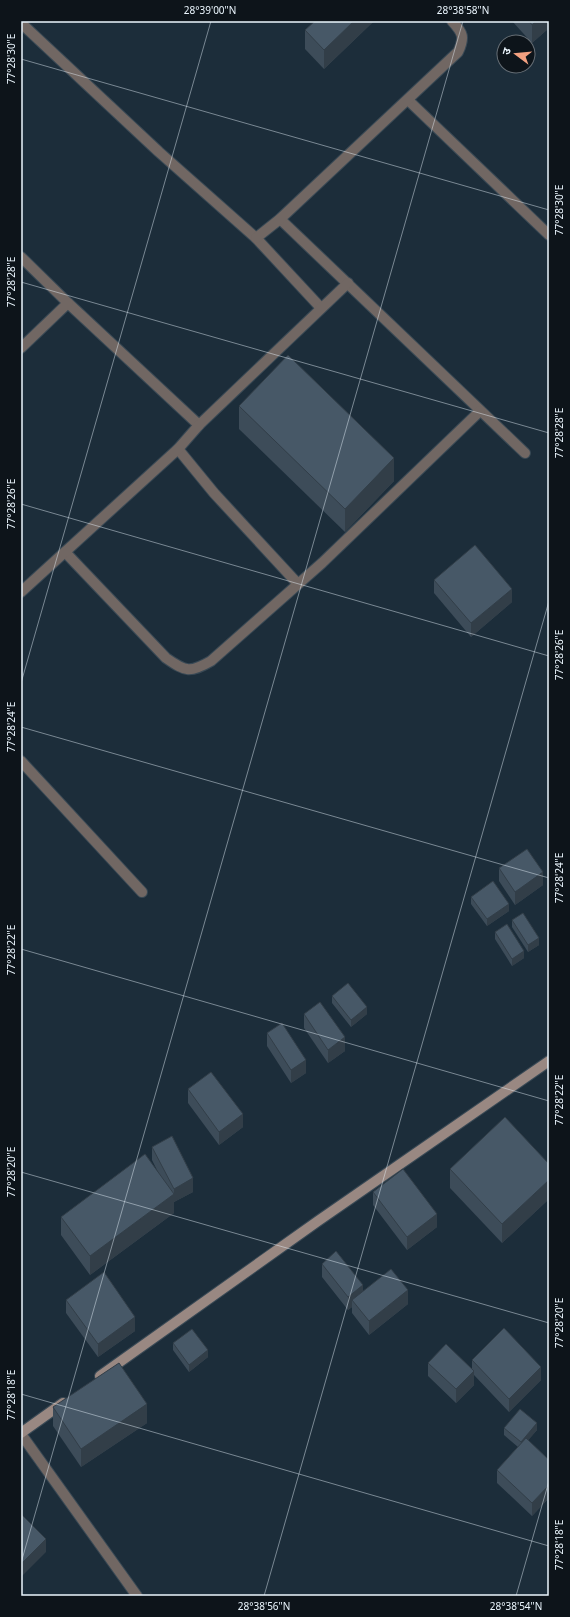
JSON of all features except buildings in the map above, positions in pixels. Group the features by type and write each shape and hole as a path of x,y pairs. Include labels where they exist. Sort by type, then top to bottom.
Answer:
{"street":[{"path":"256,238 280,219 458,52 463,36 460,29 452,21"},
{"path":"21,23 159,152 256,238 321,308"},
{"path":"408,100 549,236"},
{"path":"280,219 525,453"},
{"path":"21,257 199,425"},
{"path":"21,592 178,449 199,425 348,283"},
{"path":"21,348 68,303"},
{"path":"65,552 166,658 180,668 195,669 211,661 328,558 480,411"},
{"path":"178,449 214,493 298,584"},
{"path":"21,761 142,892"},
{"path":"91,1382 300,1234 549,1061"},
{"path":"72,1396 21,1434 137,1596"}]}
